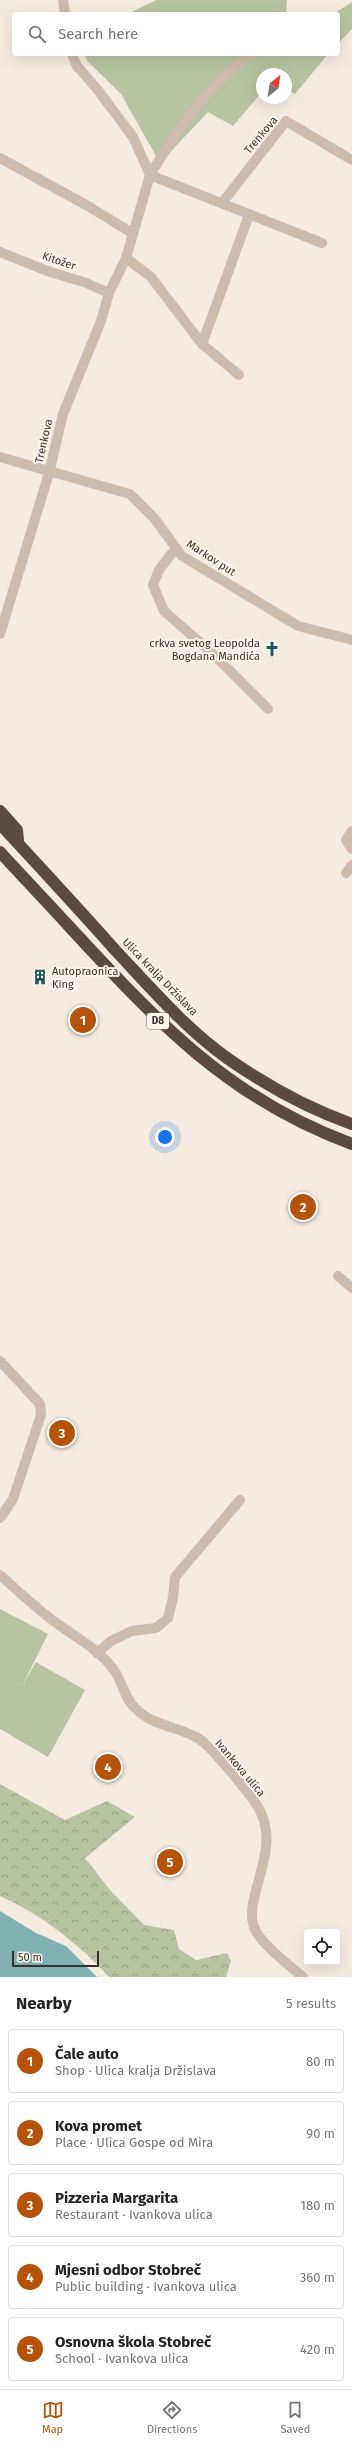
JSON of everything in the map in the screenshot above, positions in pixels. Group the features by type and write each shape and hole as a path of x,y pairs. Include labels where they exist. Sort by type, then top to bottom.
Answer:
{"highway":[{"path":"0,811 17,830 18,843"},
{"name":"Ulica kralja Držislava","path":"0,824 161,1000 193,1030 226,1057 251,1073 298,1100 352,1124"},
{"name":"D8","path":"0,852 149,1012 210,1066 278,1111 352,1144"}],"street":[{"path":"63,0 65,12"},
{"path":"73,56 77,66 97,89 133,137 150,175 322,243"},
{"name":"Trenkova","path":"0,634 50,473 63,414 101,321 109,293 126,258 150,175 180,127 231,69 249,56"},
{"name":"Trenkova","path":"222,203 286,122 352,160"},
{"path":"0,158 88,206 132,233"},
{"path":"202,344 249,215"},
{"name":"Kitožer","path":"0,252 50,272 84,282 109,293"},
{"path":"126,258 151,278 202,344 239,375"},
{"name":"Markov put","path":"0,457 50,473 130,494 154,518 174,549 182,556 298,626 352,640"},
{"path":"174,549 159,570 153,585 164,611 213,654 268,709"},
{"path":"352,832 346,840 352,849"},
{"path":"338,1276 352,1288"},
{"path":"0,1361 40,1404 41,1415 14,1499 0,1518"},
{"path":"97,1653 111,1640 132,1631 156,1628 168,1618 173,1598 175,1577 240,1500"},
{"name":"Ivankova ulica","path":"0,1576 54,1621 97,1653 114,1670 124,1694 136,1709 153,1720 198,1738 223,1764 258,1808 266,1827 267,1849 256,1891 252,1914 256,1932 303,1977"}],"green space":[{"path":"156,0 287,0 286,12 132,12"},
{"path":"352,2 352,29 340,42 340,12 336,12"},
{"path":"85,56 326,56 295,94 292,92 292,68 256,68 256,99 233,126 208,112 160,163 121,94 88,62"},
{"path":"0,1609 48,1634 22,1686 36,1662 85,1690 48,1757 0,1729"},
{"path":"0,1784 65,1820 107,1801 135,1817 85,1858 110,1890 144,1925 174,1930 179,1949 196,1960 227,1953 231,1961 226,1977 109,1977 85,1953 59,1931 31,1912 0,1896"}],"water":[{"path":"0,1911 36,1933 66,1946 97,1977 0,1977"}],"place":[{"name":"crkva svetog Leopolda Bogdana Mandića","path":"272,649"},
{"name":"Autopraonica King","path":"40,977"},
{"name":"Čale auto","path":"83,1020"},
{"name":"Kova promet","path":"303,1207"},
{"name":"Pizzeria Margarita","path":"62,1433"},
{"name":"Mjesni odbor Stobreč","path":"108,1767"},
{"name":"Osnovna škola Stobreč","path":"170,1862"}]}
